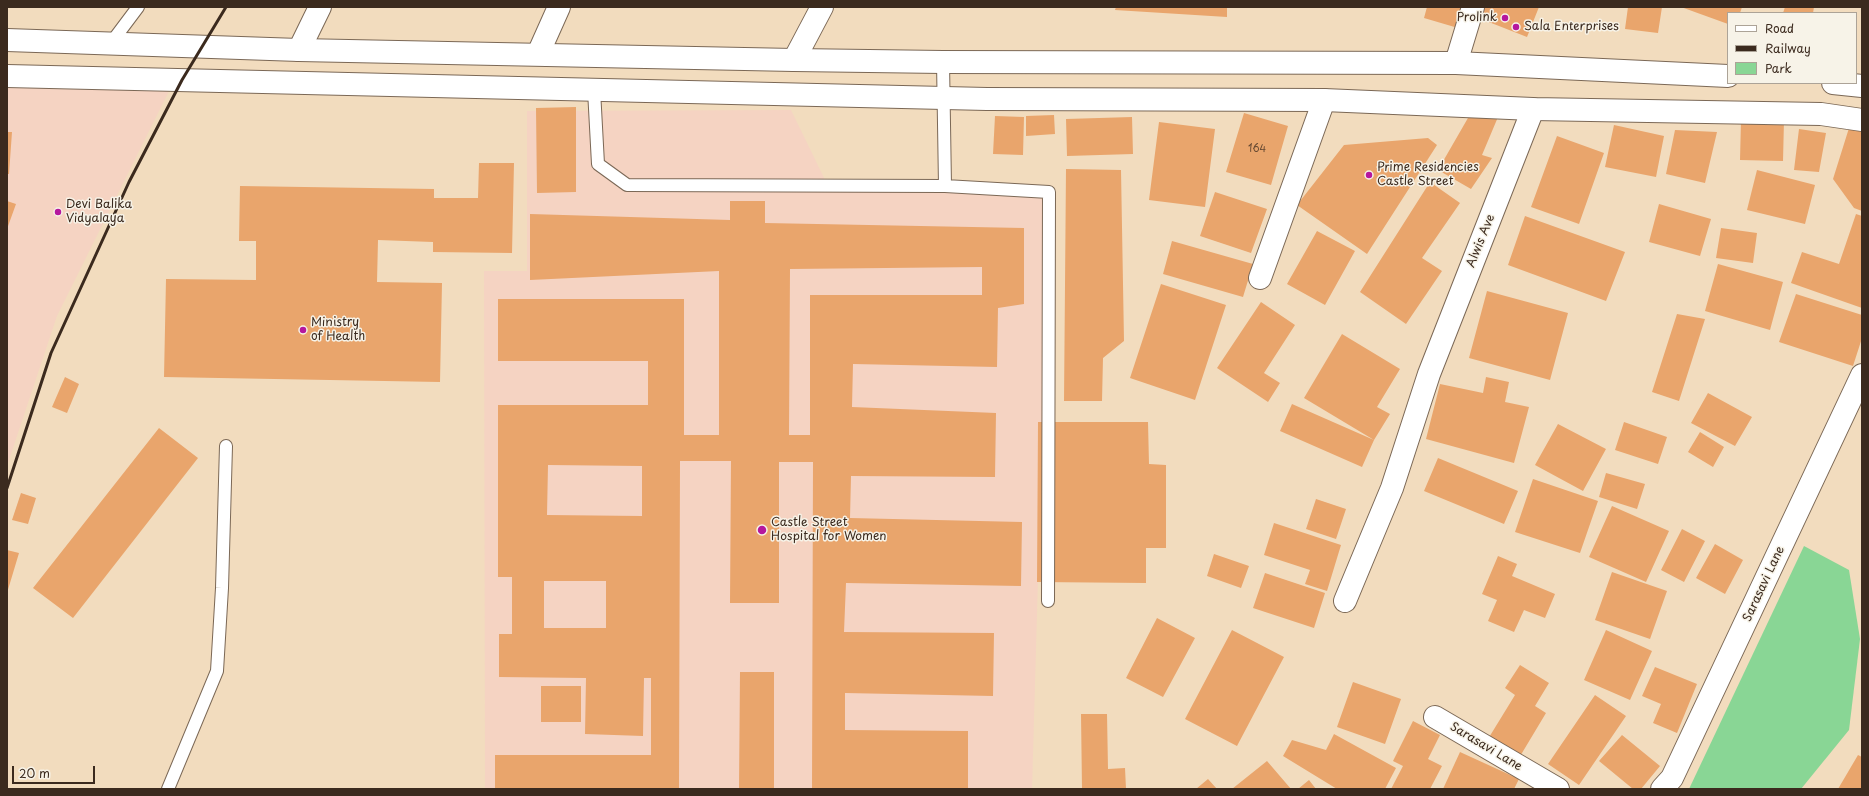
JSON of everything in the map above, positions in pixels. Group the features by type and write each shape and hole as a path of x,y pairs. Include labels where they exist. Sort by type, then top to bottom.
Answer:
{"main road":[{"path":"299,50 320,7"},
{"path":"538,54 559,7"},
{"path":"794,60 822,7"},
{"path":"1456,63 1473,7"},
{"path":"7,40 110,42 299,50 794,60 943,62 1456,63 1727,76"},
{"path":"7,76 994,99 1324,100 1533,109 1821,114 1862,120"},
{"path":"1843,84 1862,86"},
{"path":"1260,278 1324,100"},
{"name":"Alwis Ave","path":"1345,601 1392,488 1429,374 1533,109"},
{"name":"Sarasavi Lane","path":"1662,789 1672,778 1862,375"},
{"name":"Sarasavi Lane","path":"1435,716 1558,789"}],"lane":[{"path":"110,42 138,7"},
{"path":"943,62 945,186"},
{"path":"594,90 598,164 627,185 945,186 1049,192 1048,600"},
{"path":"168,789 217,671 222,588 226,446"}],"shaded area":[{"name":"Devi Balika Vidyalaya","path":"7,85 171,87 57,316 7,466"},
{"name":"Castle Street Hospital for Women","path":"791,110 828,186 1049,192 1032,789 485,789 484,271 527,271 527,111"}],"green space":[{"path":"1804,546 1849,570 1860,639 1849,730 1801,789 1689,789"}],"building":[{"path":"1116,7 1227,7 1227,17 1115,10"},
{"path":"1427,7 1464,7 1458,28 1424,18"},
{"name":"Sala Enterprises","path":"1480,7 1539,7 1527,37 1476,17"},
{"path":"1628,7 1662,7 1658,33 1625,29"},
{"path":"1681,7 1742,7 1740,12 1727,12 1727,24"},
{"path":"1785,7 1814,7 1813,12 1783,12"},
{"path":"576,107 576,192 537,193 536,108"},
{"path":"1472,111 1498,117 1482,155 1492,158 1471,189 1438,170"},
{"path":"1244,113 1288,126 1271,185 1226,172"},
{"path":"1054,115 1055,134 1026,136 1026,116"},
{"path":"995,116 1024,117 1023,155 993,154"},
{"path":"1132,117 1133,154 1067,156 1066,119"},
{"path":"1741,120 1784,120 1783,161 1740,160"},
{"path":"1159,122 1215,129 1205,207 1149,200"},
{"path":"1614,125 1664,136 1656,177 1605,167"},
{"path":"1849,128 1862,132 1862,211 1854,208 1833,179"},
{"path":"1799,129 1826,133 1819,172 1794,170"},
{"path":"1675,130 1717,132 1705,183 1666,174"},
{"path":"7,132 12,132 9,174 7,174"},
{"path":"1557,136 1604,153 1579,224 1531,207"},
{"name":"Prime Residencies Castle Street","path":"1428,138 1437,145 1367,254 1297,205 1344,145"},
{"name":"Ministry of Health","path":"479,163 514,163 512,253 433,252 433,242 378,240 377,282 442,283 440,382 164,377 166,279 256,280 256,241 239,241 240,186 434,189 434,198 478,198"},
{"path":"1066,169 1121,170 1124,341 1103,358 1102,401 1064,401"},
{"path":"1757,170 1815,185 1805,224 1747,210"},
{"path":"1430,182 1460,203 1422,258 1442,271 1406,324 1360,292"},
{"path":"1215,192 1267,209 1251,253 1200,236"},
{"path":"7,201 16,204 7,229"},
{"path":"730,201 765,201 765,223 1024,228 1024,304 998,308 997,367 853,364 852,407 996,413 995,477 851,476 850,518 1022,522 1021,586 846,583 844,632 994,633 993,696 845,693 845,730 968,731 968,789 812,789 813,462 779,462 779,603 730,603 731,461 680,461 679,789 495,789 495,755 651,755 651,678 644,678 643,736 585,734 586,678 499,677 499,634 512,634 512,577 498,577 498,405 648,405 648,361 498,361 498,299 684,299 684,435 719,435 719,271 530,280 530,214 730,220","holes":["982,267 982,295 810,295 810,435 789,435 790,269","548,465 642,466 642,516 547,515","544,581 606,581 606,628 544,628"]},
{"path":"1659,204 1711,219 1700,256 1649,242"},
{"path":"1856,214 1862,216 1862,308 1791,283 1802,252 1839,264"},
{"path":"1525,216 1625,252 1606,301 1508,265"},
{"path":"1721,228 1757,233 1753,263 1716,258"},
{"path":"1317,231 1355,251 1325,305 1287,284"},
{"path":"1172,241 1253,264 1243,297 1163,274"},
{"path":"1718,264 1783,282 1770,330 1705,311"},
{"path":"1161,284 1226,305 1195,400 1130,378"},
{"path":"1487,291 1568,313 1550,380 1469,358"},
{"path":"1796,294 1862,315 1862,338 1853,366 1779,342"},
{"path":"1261,302 1295,325 1264,373 1280,383 1268,402 1217,368"},
{"path":"1677,314 1705,319 1679,401 1652,392"},
{"path":"1342,334 1400,369 1377,407 1390,414 1374,440 1304,398"},
{"path":"65,377 79,384 67,413 52,407"},
{"path":"1486,377 1509,382 1505,402 1529,407 1514,463 1426,439 1440,384 1483,393"},
{"path":"1708,393 1752,417 1735,446 1691,423"},
{"path":"1292,404 1374,440 1362,467 1280,431"},
{"path":"1038,422 1148,422 1149,464 1166,465 1166,548 1146,548 1146,583 1037,582"},
{"path":"1624,422 1667,437 1658,464 1615,450"},
{"path":"1558,424 1606,449 1583,491 1535,465"},
{"path":"159,428 198,458 73,618 33,588"},
{"path":"1700,432 1724,447 1713,467 1688,452"},
{"path":"1438,458 1518,491 1504,524 1424,491"},
{"path":"1606,473 1645,484 1637,509 1599,497"},
{"path":"1533,479 1598,501 1580,553 1515,532"},
{"path":"21,493 36,498 28,524 12,520"},
{"path":"1316,499 1346,509 1336,539 1306,529"},
{"path":"1612,506 1669,531 1646,582 1589,557"},
{"path":"1274,523 1341,545 1327,591 1305,584 1310,570 1264,555"},
{"path":"1682,529 1705,541 1684,582 1661,570"},
{"path":"1715,544 1743,560 1725,594 1696,578"},
{"path":"7,550 19,553 7,593"},
{"path":"1214,554 1249,566 1241,588 1207,576"},
{"path":"1498,556 1517,564 1512,576 1555,594 1545,618 1524,610 1514,632 1488,621 1497,600 1482,594"},
{"path":"1612,572 1667,591 1650,639 1595,620"},
{"path":"1265,573 1325,593 1314,628 1253,608"},
{"path":"1157,618 1195,638 1163,697 1126,678"},
{"path":"1232,630 1284,657 1237,746 1185,719"},
{"path":"1606,630 1652,651 1630,700 1584,680"},
{"path":"1520,665 1549,683 1535,706 1546,713 1519,758 1488,739 1515,695 1505,688"},
{"path":"1655,667 1697,684 1677,733 1653,723 1661,704 1642,696"},
{"path":"740,672 774,672 774,789 739,789"},
{"path":"1353,682 1401,699 1385,744 1337,727"},
{"path":"541,686 581,686 581,722 541,722"},
{"path":"1595,695 1626,716 1579,785 1548,764"},
{"path":"1081,714 1107,714 1108,769 1125,768 1126,789 1082,789"},
{"path":"1413,721 1440,735 1428,759 1442,766 1430,789 1391,789 1403,766 1393,761"},
{"path":"1334,734 1396,768 1385,789 1337,789 1283,756 1292,740 1326,750"},
{"path":"1622,735 1660,766 1641,789 1633,789 1599,761"},
{"path":"1460,752 1519,779 1514,789 1443,789"},
{"path":"1858,755 1862,757 1862,789 1838,789"},
{"path":"1267,761 1291,789 1232,789"},
{"path":"1208,779 1217,789 1196,789"},
{"path":"1309,780 1316,789 1298,789"}],"railway":[{"path":"7,488 51,353 129,182 182,80 226,7"}],"place":[{"name":"Prolink","path":"1505,18"},
{"name":"Sala Enterprises","path":"1516,27"},
{"name":"Prime Residencies Castle Street","path":"1369,175"},
{"name":"Devi Balika Vidyalaya","path":"58,212"},
{"name":"Ministry of Health","path":"303,330"},
{"name":"Castle Street Hospital for Women","path":"762,530"}]}
